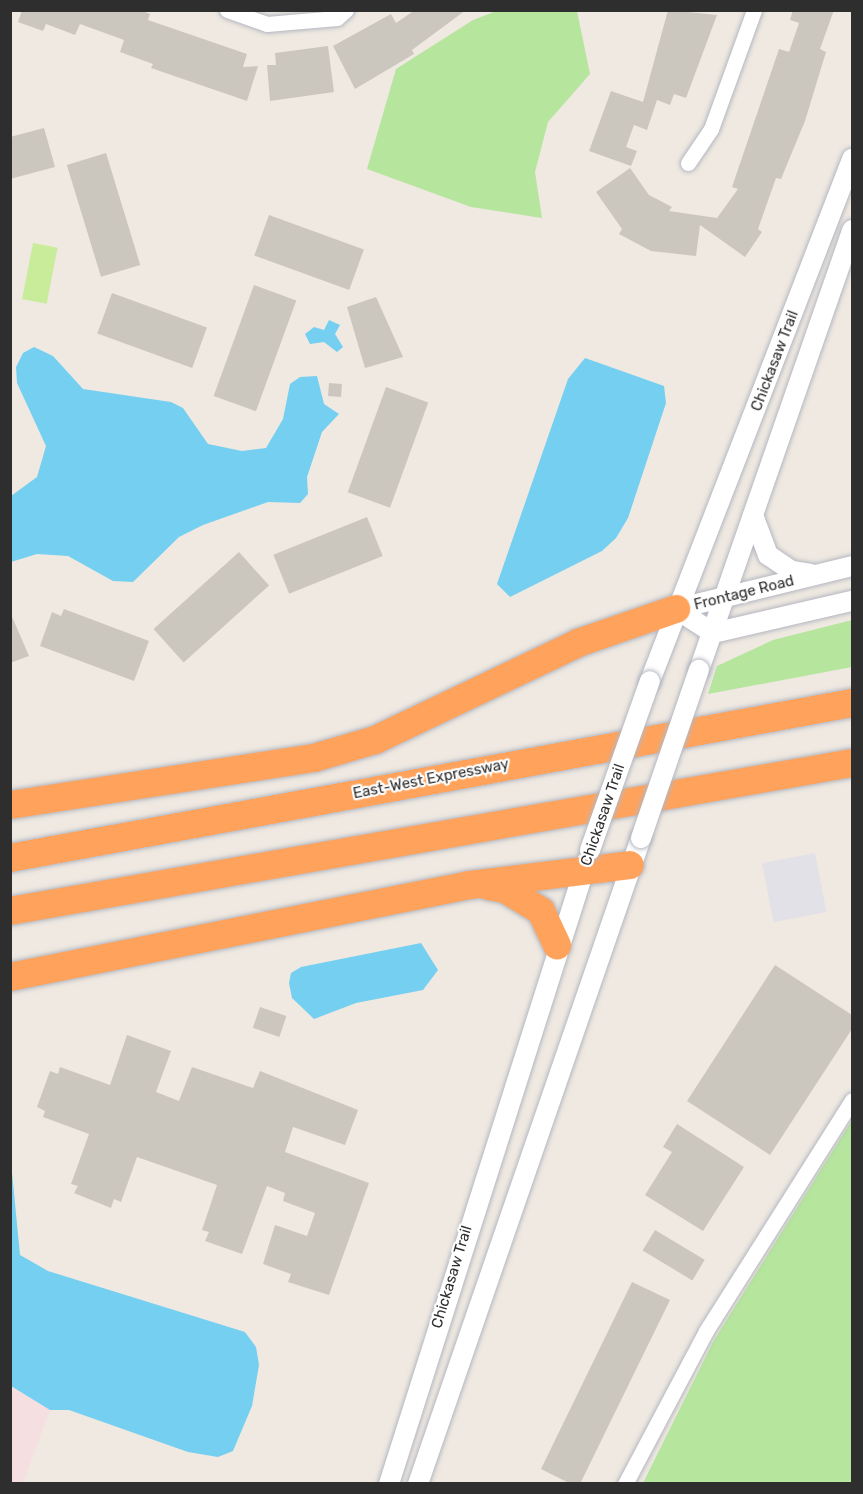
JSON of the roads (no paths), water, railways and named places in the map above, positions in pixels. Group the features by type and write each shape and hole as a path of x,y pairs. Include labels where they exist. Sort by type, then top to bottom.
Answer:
{"highway":[{"path":"10,805 334,752 424,718 578,643 676,609"},
{"name":"East-West Expressway","path":"10,858 852,703"},
{"path":"10,911 852,763"},
{"path":"10,976 480,884 587,860 630,865"},
{"path":"480,884 505,890 541,911 557,945"}],"street":[{"path":"227,10 267,24 337,18 346,10"},
{"path":"688,163 711,129 753,10"},
{"name":"Chickasaw Trail","path":"389,1484 557,945 676,609 852,159"},
{"name":"Chickasaw Trail","path":"418,1484 630,865 852,230"},
{"path":"753,515 768,555 792,571 816,575"},
{"name":"Frontage Road","path":"676,609 723,600 852,566"},
{"name":"Frontage Road","path":"676,609 713,633 852,601"},
{"path":"625,1484 706,1330 852,1100"}],"water":[{"path":"329,320 340,325 335,334 343,347 337,352 324,342 310,344 305,334 314,327 324,330"},
{"path":"34,347 53,356 83,389 171,402 183,408 208,444 242,451 266,448 283,419 290,384 300,377 317,376 324,404 339,414 322,432 307,477 308,494 300,503 268,502 203,525 179,537 133,582 113,581 68,556 37,554 11,562 11,496 37,477 46,446 17,383 16,367 23,353"},
{"path":"585,358 664,386 666,403 628,518 616,538 602,551 510,597 497,584 568,379"},
{"path":"421,943 438,970 423,990 356,1003 314,1019 292,998 289,983 291,973 301,967"},
{"path":"11,1162 20,1255 48,1271 245,1332 256,1347 259,1365 252,1406 233,1451 218,1457 188,1452 69,1410 50,1410 11,1386"}]}
